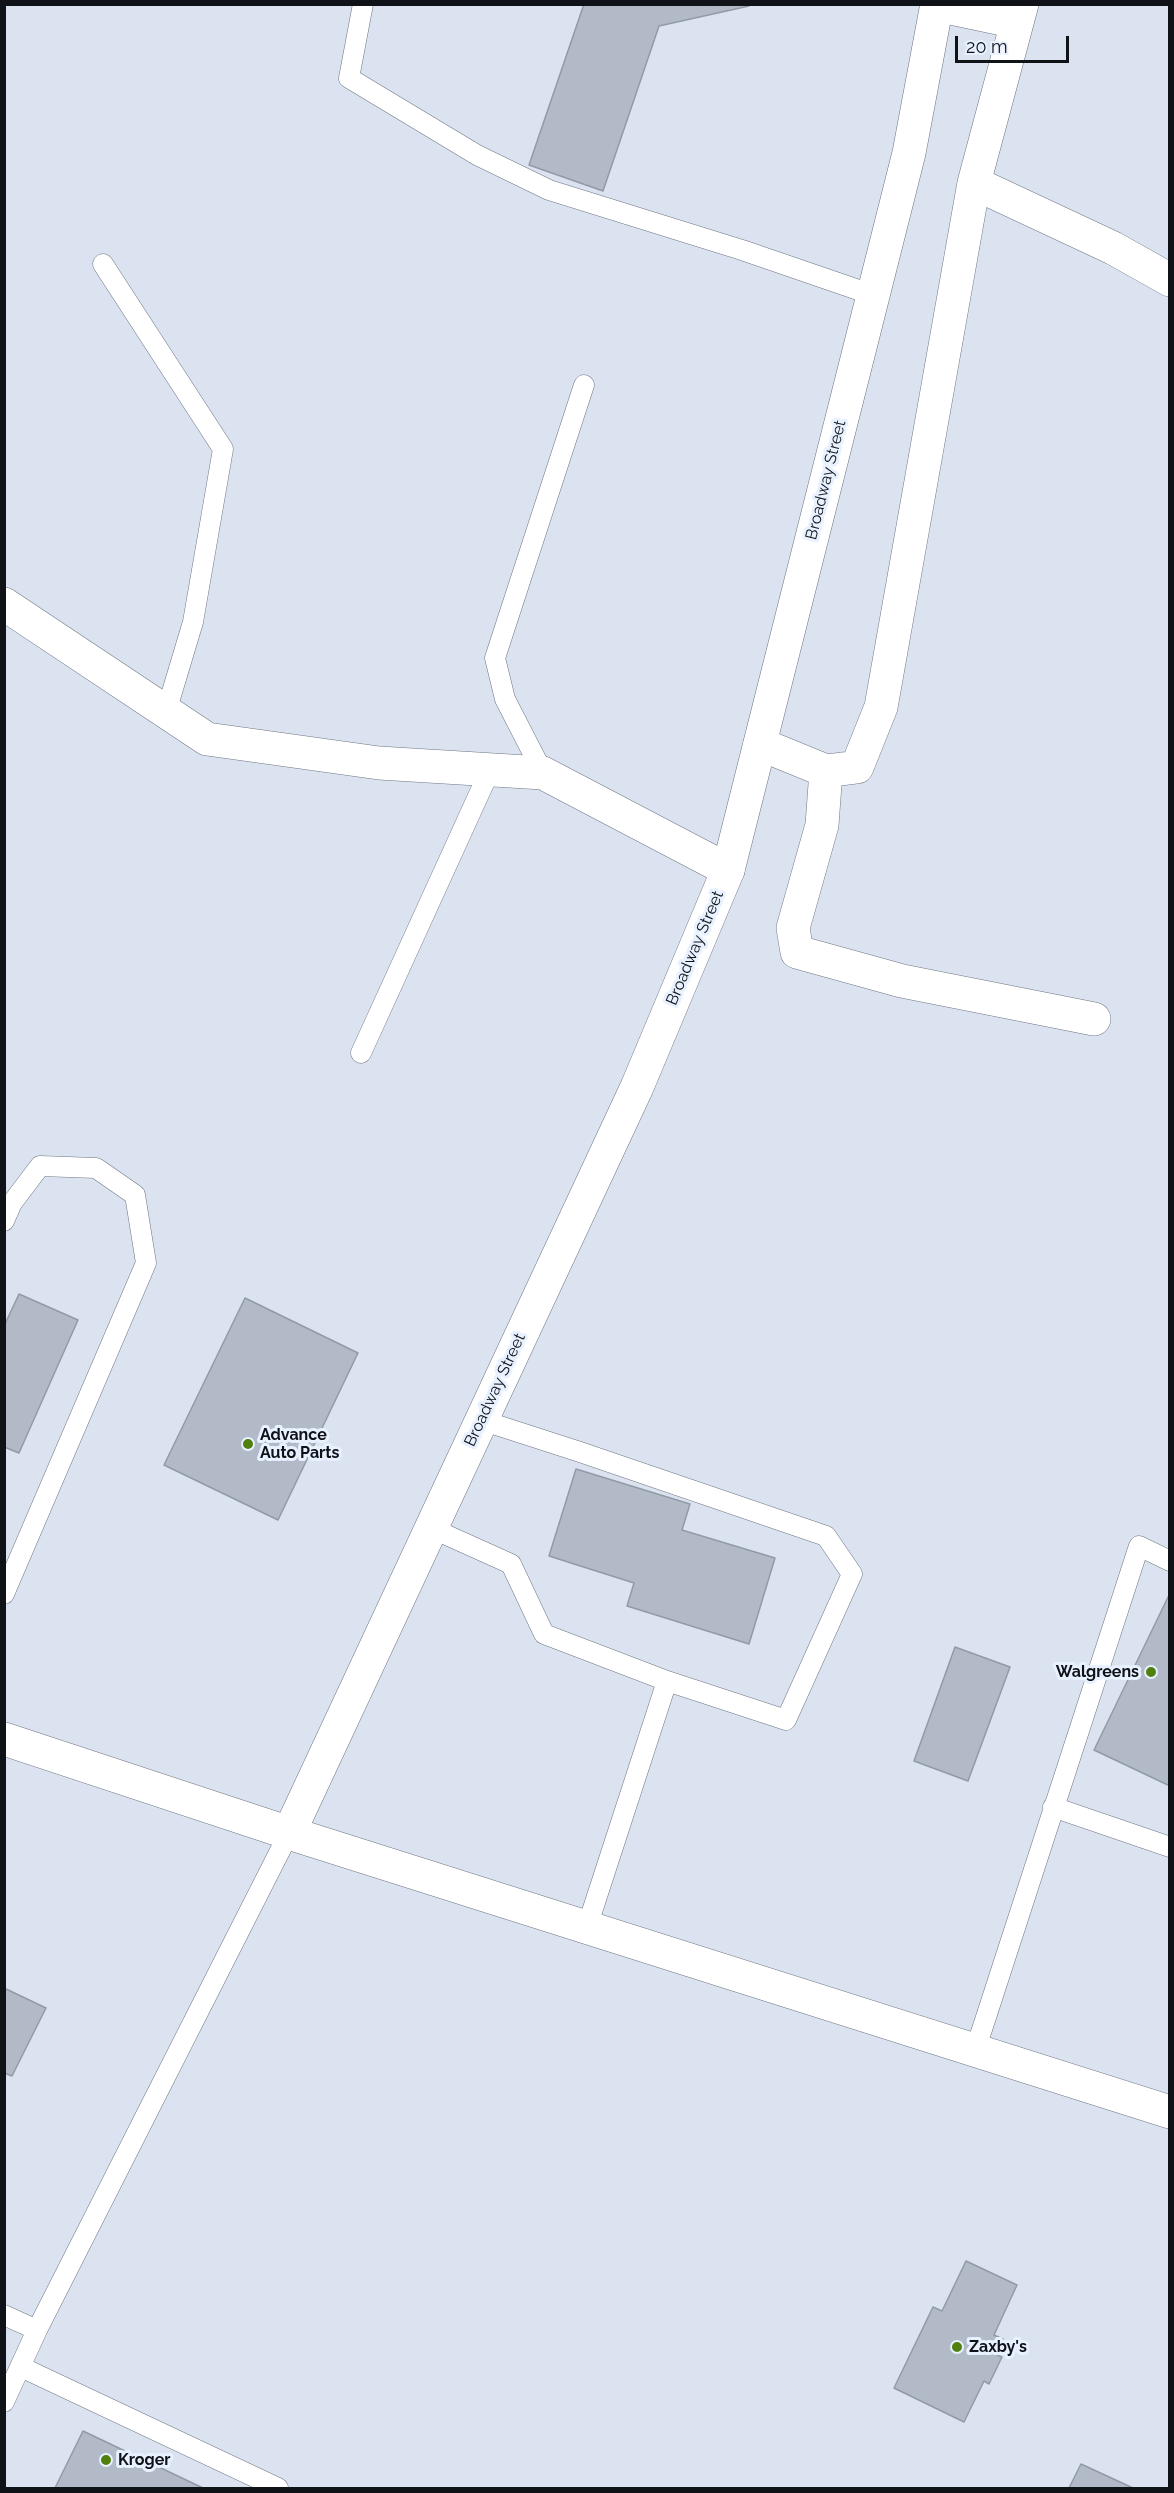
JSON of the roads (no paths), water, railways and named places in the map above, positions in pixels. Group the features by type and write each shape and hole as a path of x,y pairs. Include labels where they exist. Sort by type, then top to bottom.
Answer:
{"street":[{"name":"Broadway Street","path":"289,1833 637,1087 728,870 909,153 937,5"},
{"path":"760,744 825,771 857,767 881,707 974,183 1020,13 937,5"},
{"path":"974,183 1113,248 1170,280"},
{"path":"4,604 207,739 379,764 543,774 728,870"},
{"path":"825,771 822,825 794,928 797,952 902,981 1094,1019"},
{"path":"4,1739 289,1833 1170,2112"}],"lane":[{"path":"363,4 349,78 477,155 549,190 742,250 873,295"},
{"path":"103,264 223,449 193,622 166,712"},
{"path":"543,774 505,699 495,658 584,385"},
{"path":"361,1053 490,770"},
{"path":"4,1221 12,1203 40,1166 96,1168 135,1195 146,1263 4,1594"},
{"path":"431,1528 511,1564 543,1634 667,1681 786,1720 852,1574 826,1536 481,1420"},
{"path":"975,2051 1139,1546 1170,1561"},
{"path":"587,1927 667,1681"},
{"path":"1053,1807 1170,1847"},
{"path":"4,2402 37,2330 289,1833"},
{"path":"4,2315 37,2330"},
{"path":"21,2367 278,2488"}],"place":[{"name":"Advance Auto Parts","path":"248,1444"},
{"name":"Walgreens","path":"1151,1672"},
{"name":"Zaxby's","path":"957,2347"},
{"name":"Kroger","path":"106,2460"}]}
